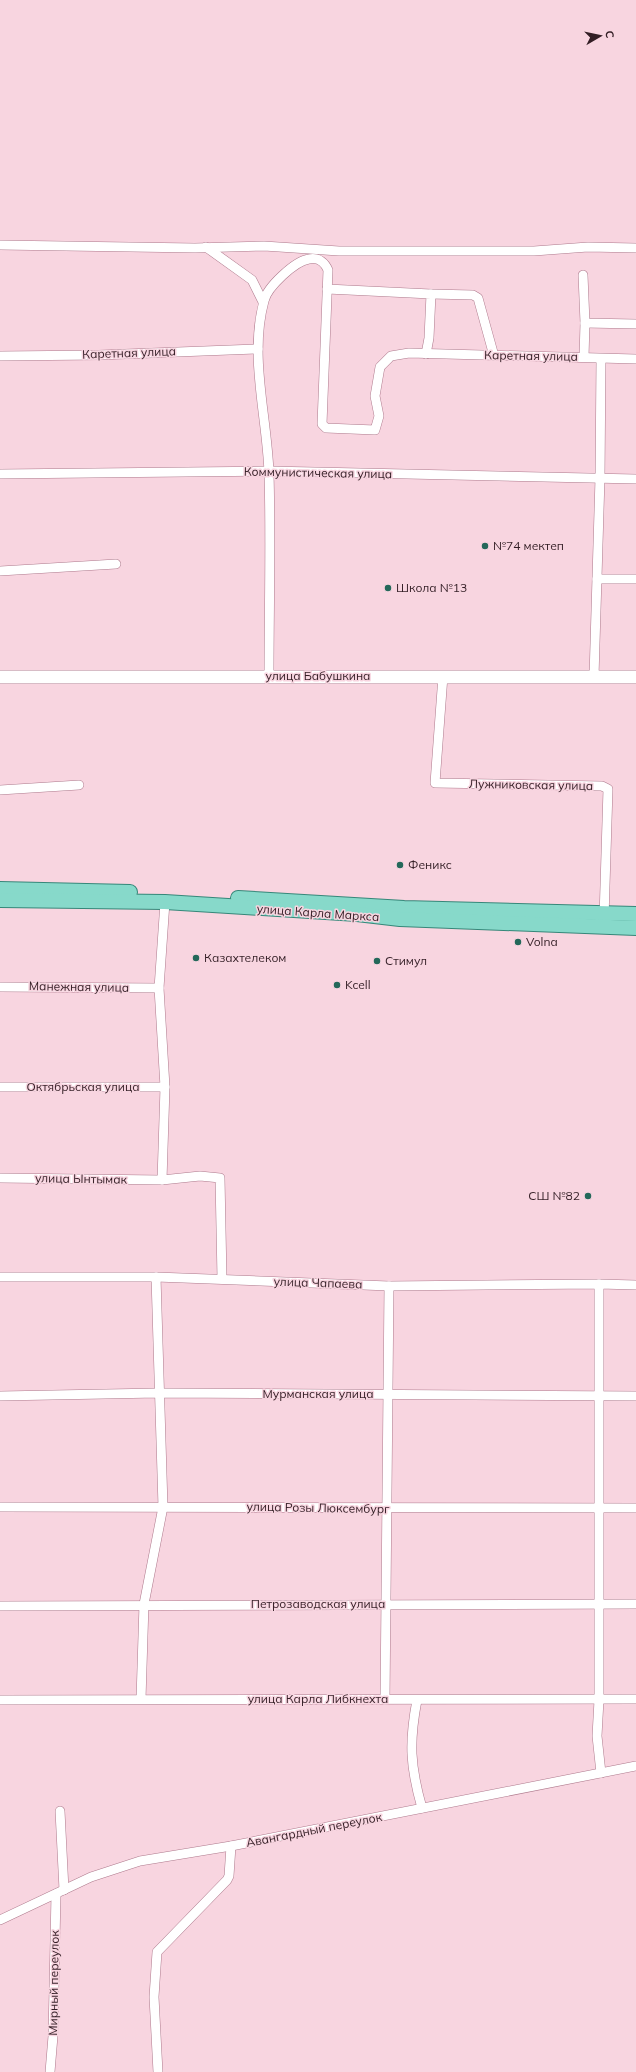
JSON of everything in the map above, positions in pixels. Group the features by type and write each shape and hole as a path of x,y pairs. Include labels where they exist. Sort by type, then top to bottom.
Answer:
{"main road":[{"name":"улица Карла Маркса","path":"0,889 165,893 604,920 636,928"},
{"name":"улица Карла Маркса","path":"0,900 165,902 357,914 400,919 604,920 636,914"}],"street":[{"path":"0,245 206,247 264,246 316,254 534,251 588,247 636,248"},
{"path":"206,247 252,280 263,302"},
{"path":"316,254 325,263 328,270 327,289 473,295 478,298 494,356"},
{"path":"269,676 269,471 258,349 263,302 271,286 293,268 316,254"},
{"path":"583,275 585,323 584,357"},
{"name":"Каретная улица","path":"327,289 323,427 375,430 379,416 375,396 380,367 391,356 409,353 636,359"},
{"path":"426,354 429,338 431,294"},
{"path":"585,323 636,324"},
{"name":"Каретная улица","path":"0,356 258,349"},
{"path":"594,677 600,478 601,359"},
{"name":"Коммунистическая улица","path":"0,474 269,471 636,480"},
{"path":"0,571 116,564"},
{"path":"597,579 636,579"},
{"name":"Лужниковская улица","path":"443,676 435,783 605,787 608,789 608,838 604,880 604,920"},
{"name":"улица Бабушкина","path":"0,677 636,677"},
{"path":"0,790 79,784"},
{"path":"162,1180 165,1087 159,988 165,902"},
{"name":"Манежная улица","path":"0,987 159,988"},
{"name":"Октябрьская улица","path":"0,1087 165,1087"},
{"name":"улица Ынтымак","path":"0,1178 162,1180 200,1176 220,1178 222,1280"},
{"name":"улица Чапаева","path":"0,1277 156,1277 389,1286 636,1285"},
{"path":"142,1699 144,1604 163,1507 158,1393 156,1277"},
{"path":"599,1284 600,1509 599,1700 597,1736 601,1772"},
{"path":"385,1700 389,1286"},
{"name":"Мурманская улица","path":"0,1396 158,1393 636,1396"},
{"name":"улица Розы Люксембург","path":"0,1508 636,1508"},
{"name":"Петрозаводская улица","path":"0,1606 144,1604 636,1604"},
{"name":"улица Карла Либкнехта","path":"0,1700 636,1699"},
{"path":"417,1700 412,1730 411,1759 422,1808"},
{"name":"Авангардный переулок","path":"0,1920 91,1877 140,1861 231,1846 636,1766"},
{"name":"Мирный переулок","path":"50,2072 60,1892 60,1811"},
{"path":"158,2072 154,1997 157,1952 227,1880 229,1876 231,1846"}],"place":[{"name":"№74 мектеп","path":"485,546"},
{"name":"Школа №13","path":"388,588"},
{"name":"Феникс","path":"400,865"},
{"name":"Volna","path":"518,942"},
{"name":"Казахтелеком","path":"196,958"},
{"name":"Стимул","path":"377,961"},
{"name":"Kcell","path":"337,985"},
{"name":"СШ №82","path":"588,1196"}]}
